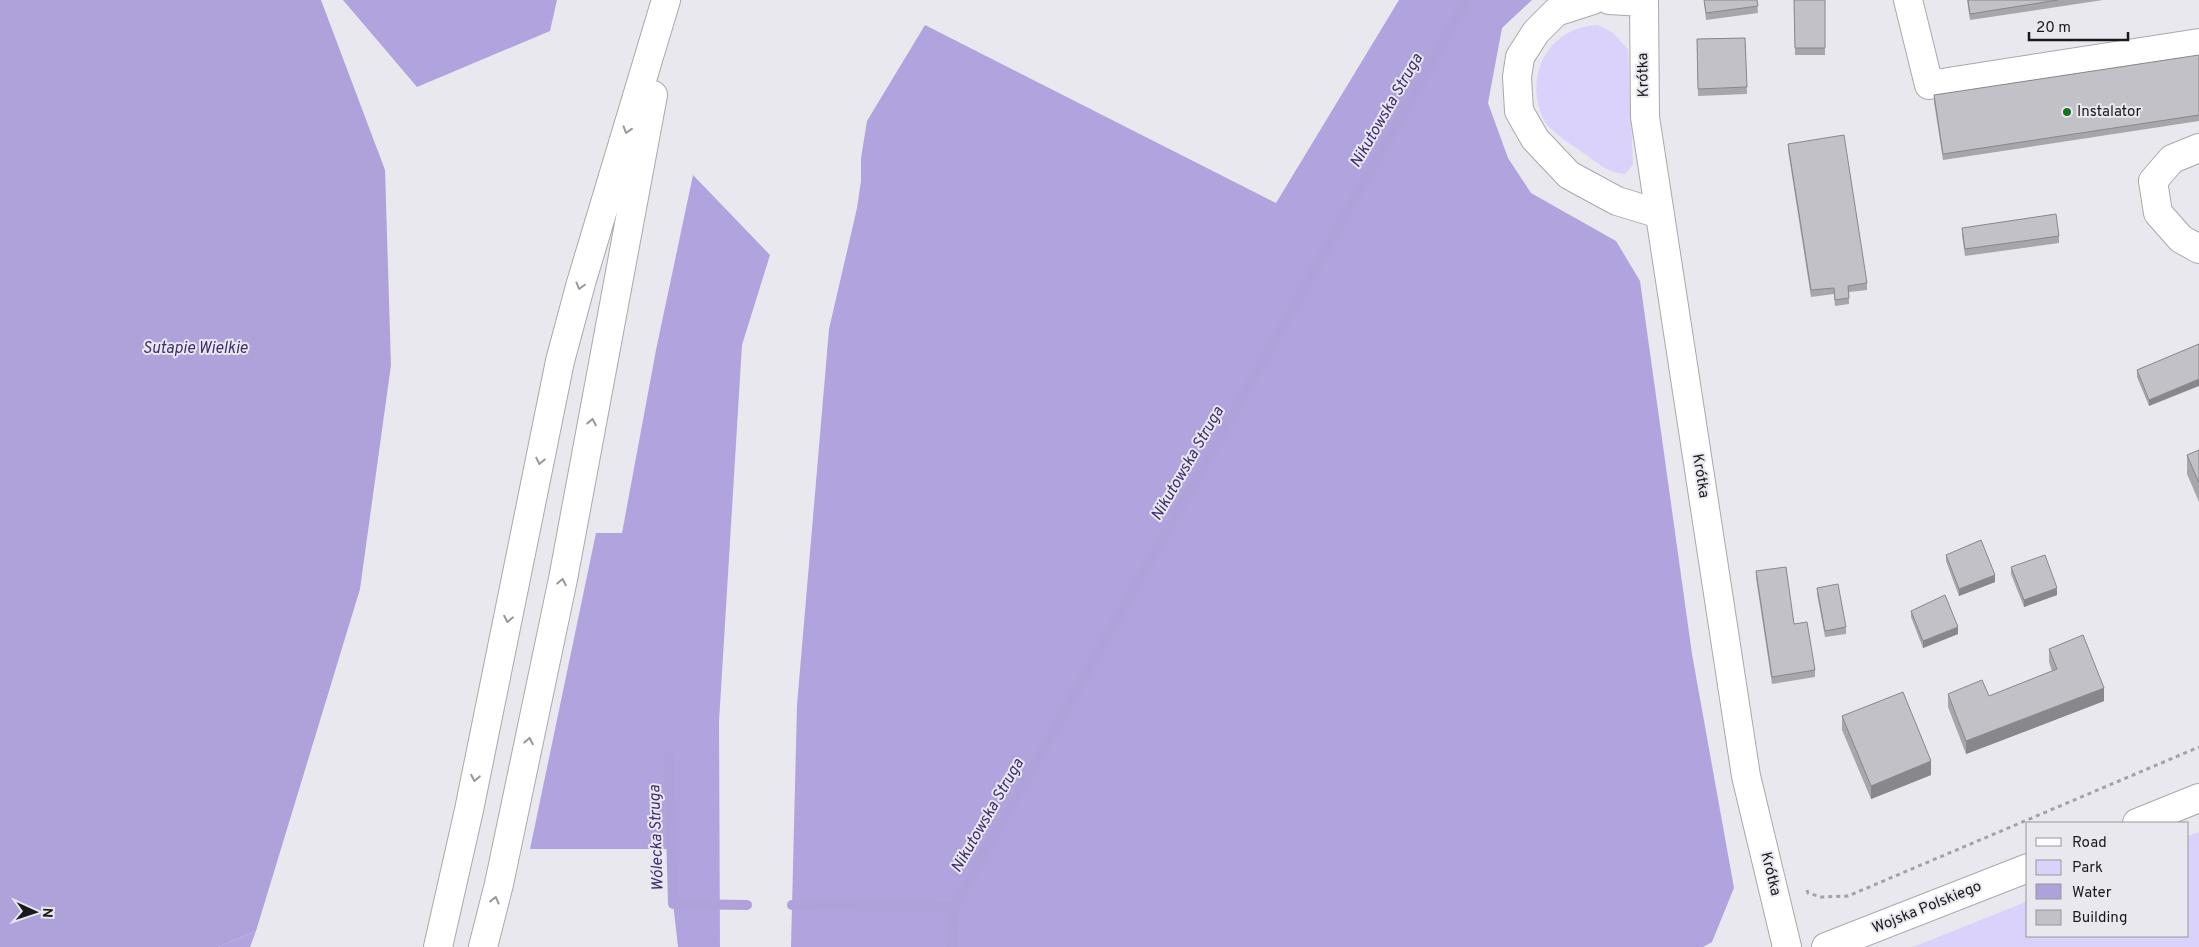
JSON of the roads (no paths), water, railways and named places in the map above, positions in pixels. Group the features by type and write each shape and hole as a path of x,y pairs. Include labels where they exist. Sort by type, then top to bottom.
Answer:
{"main road":[{"path":"438,940 471,800 560,361 580,283 666,0"},
{"path":"483,947 499,884 563,579 671,0"},
{"path":"1593,0 1556,12 1536,32 1520,57 1516,77 1519,111 1535,139 1569,175 1617,202 1660,214"},
{"path":"1609,0 1644,1"},
{"path":"1908,0 1929,85 2199,42"},
{"name":"Krótka","path":"1644,1 1645,117 1746,776 1787,947"},
{"path":"2199,148 2172,159 2153,181 2158,213 2181,239 2199,249"},
{"path":"2139,822 2199,798"},
{"name":"Wojska Polskiego","path":"1826,947 2026,869"}],"water":[{"name":"Sutapie Wielkie","path":"0,0 321,0 385,170 391,365 360,589 256,931 218,947 0,947"}],"waterway":[{"name":"Nikutowska Struga","path":"952,947 954,907 1467,0"},
{"name":"Wólecka Struga","path":"669,757 673,904 747,905"},
{"name":"Wólecka Struga","path":"792,905 954,907"}],"place":[{"name":"Instalator","path":"2067,112"}]}
